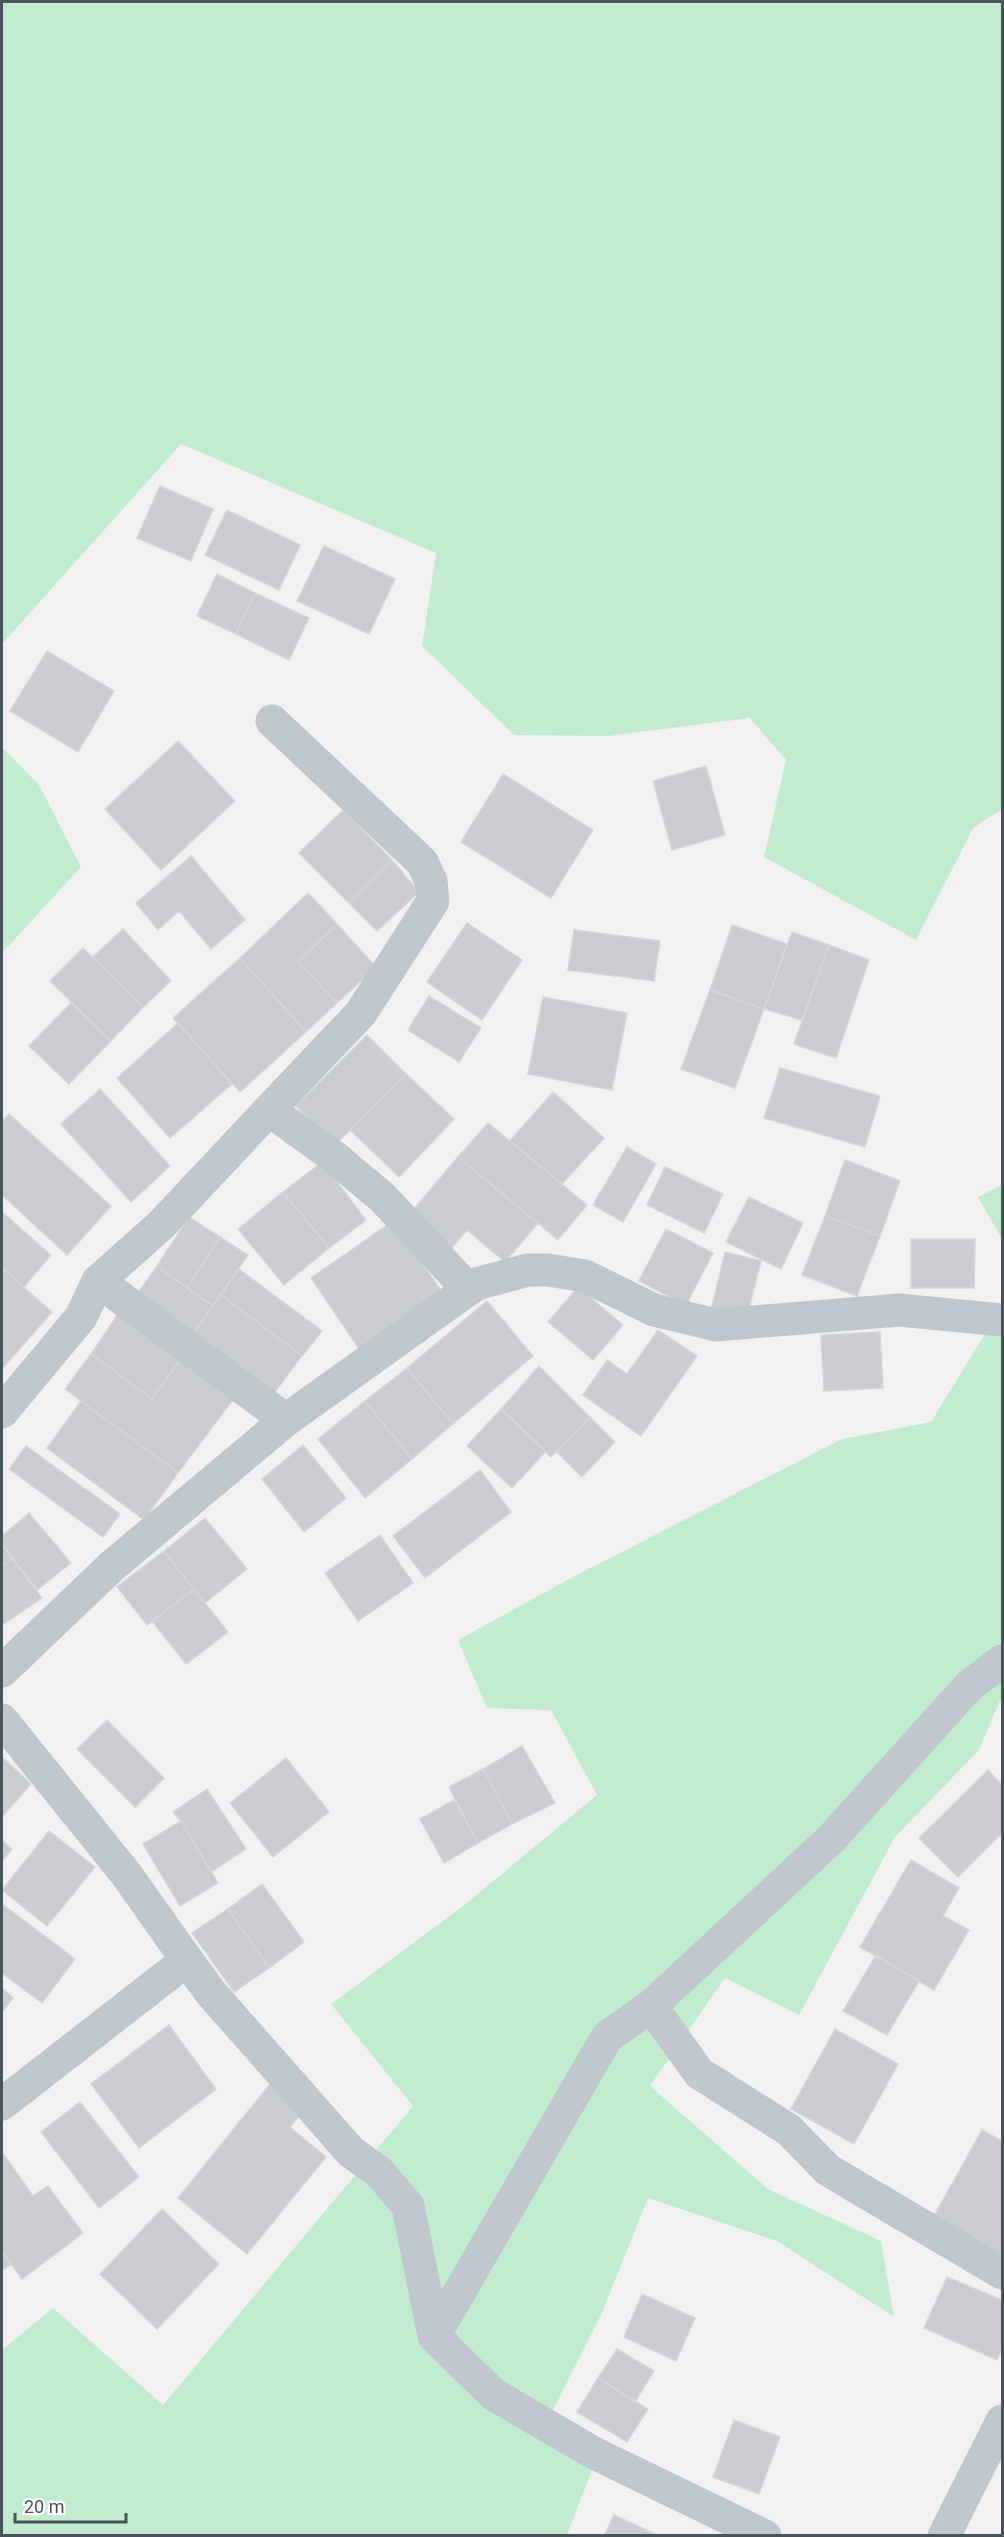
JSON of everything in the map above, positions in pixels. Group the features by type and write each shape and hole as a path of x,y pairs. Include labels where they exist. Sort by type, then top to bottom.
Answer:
{"street":[{"path":"2,1412 81,1317 98,1281 161,1225 361,1013 433,901 431,881 422,862 272,721"},
{"path":"269,1110 333,1156 383,1198 468,1289"},
{"path":"2,1671 112,1566 286,1420 468,1289 504,1276 528,1270 548,1270 585,1276 654,1310 716,1324 899,1310 1002,1320"},
{"path":"98,1281 286,1420"},
{"path":"434,2336 607,2037 651,2006 831,1839 969,1686 1002,1661"},
{"path":"2,1720 126,1874 211,1993 351,2152 379,2172 408,2206 434,2336 493,2394 592,2452 765,2535"},
{"path":"2,2104 187,1960"},
{"path":"651,2006 699,2073 789,2130 828,2170 1002,2273"},
{"path":"944,2535 1002,2421"}],"green space":[{"path":"2,2 1002,2 1002,809 973,828 916,940 764,857 786,760 750,718 608,736 514,735 422,646 436,553 181,444 2,644"},
{"path":"2,747 39,785 81,867 2,953"},
{"path":"1002,1185 1002,1239 978,1197"},
{"path":"1002,1306 1002,1696 979,1750 895,1837 799,2015 725,1978 650,2086 768,2189 881,2241 894,2317 777,2241 648,2198 601,2315 542,2432 594,2465 567,2535 2,2536 2,2350 53,2308 163,2405 413,2106 331,2004 462,1907 597,1795 551,1710 487,1708 458,1640 571,1578 842,1439 931,1422"}],"building":[{"path":"160,486 213,509 191,561 137,538"},
{"path":"227,510 300,545 279,590 205,555"},
{"path":"324,546 395,579 369,634 297,601"},
{"path":"217,574 255,593 236,634 197,616"},
{"path":"255,593 309,618 289,660 236,634"},
{"path":"47,651 114,691 78,752 10,711"},
{"path":"178,741 235,801 161,870 105,809"},
{"path":"706,766 725,835 672,850 653,781"},
{"path":"503,774 593,830 551,898 461,842"},
{"path":"343,810 392,860 349,903 299,853"},
{"path":"191,856 245,920 211,949 179,911 158,930 136,903"},
{"path":"392,860 419,892 377,931 349,903"},
{"path":"308,893 337,924 298,962 337,1003 306,1032 240,958"},
{"path":"467,923 522,960 482,1020 427,982"},
{"path":"337,924 376,967 337,1003 298,962"},
{"path":"732,925 787,944 764,1009 710,990"},
{"path":"123,929 171,981 143,1007 93,957"},
{"path":"574,930 660,941 654,981 568,970"},
{"path":"792,932 829,945 802,1020 764,1009"},
{"path":"829,945 869,960 836,1058 794,1044"},
{"path":"83,948 143,1007 111,1041 50,981"},
{"path":"240,958 306,1032 240,1092 173,1018"},
{"path":"710,990 764,1009 735,1088 681,1069"},
{"path":"429,996 481,1028 459,1062 408,1030"},
{"path":"543,997 627,1013 612,1090 528,1074"},
{"path":"71,1003 111,1041 69,1084 29,1046"},
{"path":"178,1023 232,1084 170,1138 117,1078"},
{"path":"367,1035 406,1074 335,1145 296,1106"},
{"path":"780,1068 880,1096 865,1147 764,1118"},
{"path":"406,1074 454,1119 399,1177 350,1130"},
{"path":"100,1089 170,1166 131,1202 61,1124"},
{"path":"553,1092 604,1138 562,1184 510,1141"},
{"path":"9,1114 111,1206 67,1255 2,1195 2,1122"},
{"path":"488,1123 587,1205 558,1240 458,1157"},
{"path":"627,1147 656,1164 623,1222 593,1205"},
{"path":"458,1157 538,1223 505,1262 467,1230 450,1250 408,1216"},
{"path":"845,1160 900,1181 880,1236 825,1216"},
{"path":"322,1162 366,1220 329,1248 283,1192"},
{"path":"665,1167 723,1194 704,1233 647,1205"},
{"path":"283,1192 329,1248 284,1285 238,1229"},
{"path":"749,1197 803,1223 781,1269 726,1242"},
{"path":"2,1212 51,1255 24,1287 2,1267"},
{"path":"825,1216 880,1236 857,1296 802,1275"},
{"path":"189,1217 220,1237 187,1288 157,1266"},
{"path":"393,1221 446,1298 364,1356 311,1278"},
{"path":"666,1229 713,1253 686,1305 639,1281"},
{"path":"220,1237 248,1255 213,1306 187,1288"},
{"path":"911,1239 975,1239 974,1288 911,1288"},
{"path":"725,1252 761,1261 746,1320 711,1311"},
{"path":"157,1266 213,1306 189,1339 133,1300"},
{"path":"239,1269 322,1331 302,1356 221,1295"},
{"path":"4,1270 52,1312 2,1369 2,1273"},
{"path":"578,1287 623,1325 593,1360 548,1322"},
{"path":"221,1295 302,1356 269,1400 189,1339"},
{"path":"487,1301 533,1356 453,1424 407,1368"},
{"path":"122,1308 185,1353 152,1399 91,1354"},
{"path":"658,1330 697,1356 641,1436 583,1395 607,1360 627,1374"},
{"path":"880,1332 883,1388 824,1391 821,1335"},
{"path":"185,1353 238,1393 178,1473 65,1389 91,1354 152,1399"},
{"path":"539,1366 590,1417 551,1457 501,1409"},
{"path":"407,1368 453,1424 412,1459 365,1401"},
{"path":"81,1401 178,1473 144,1520 47,1448"},
{"path":"365,1401 412,1459 365,1498 318,1439"},
{"path":"501,1409 546,1451 512,1488 467,1446"},
{"path":"590,1417 615,1442 582,1477 557,1452"},
{"path":"303,1445 346,1498 304,1532 262,1479"},
{"path":"26,1446 120,1514 103,1537 9,1469"},
{"path":"480,1470 511,1512 425,1578 393,1536"},
{"path":"29,1513 71,1563 37,1590 2,1544 2,1536"},
{"path":"205,1518 247,1569 205,1603 164,1551"},
{"path":"380,1535 413,1583 358,1621 325,1573"},
{"path":"2,1544 12,1559 2,1566"},
{"path":"164,1551 194,1589 147,1625 117,1587"},
{"path":"12,1559 42,1598 2,1625 2,1566"},
{"path":"194,1589 228,1632 186,1664 152,1621"},
{"path":"107,1720 164,1778 135,1807 77,1749"},
{"path":"522,1746 555,1803 512,1824 483,1769"},
{"path":"2,1757 31,1784 2,1817"},
{"path":"286,1758 329,1812 273,1857 230,1803"},
{"path":"483,1769 512,1824 478,1843 449,1787"},
{"path":"988,1770 1002,1785 1002,1833 958,1877 919,1838"},
{"path":"207,1789 246,1849 211,1872 181,1821 173,1812"},
{"path":"454,1800 478,1843 444,1863 420,1819"},
{"path":"181,1821 218,1883 180,1906 143,1844"},
{"path":"49,1831 95,1867 47,1926 2,1890"},
{"path":"2,1840 12,1849 2,1861"},
{"path":"911,1860 959,1888 943,1916 969,1930 934,1990 860,1947"},
{"path":"262,1884 304,1942 269,1968 228,1909"},
{"path":"2,1904 75,1959 42,2003 2,1973"},
{"path":"228,1909 269,1968 234,1992 192,1933"},
{"path":"876,1955 919,1981 887,2035 843,2011"},
{"path":"2,1988 13,1998 2,2012"},
{"path":"169,2025 216,2089 139,2148 91,2084"},
{"path":"835,2029 898,2064 854,2144 791,2109"},
{"path":"271,2083 304,2110 290,2127 326,2157 247,2254 178,2198"},
{"path":"80,2102 139,2177 99,2208 41,2132"},
{"path":"982,2130 1002,2141 1002,2254 934,2216"},
{"path":"2,2152 33,2196 48,2186 83,2233 22,2279 2,2251"},
{"path":"162,2209 219,2264 157,2329 100,2274"},
{"path":"2,2251 11,2264 2,2271"},
{"path":"947,2277 1002,2300 1002,2348 997,2360 924,2328"},
{"path":"642,2294 695,2318 676,2361 624,2337"},
{"path":"617,2349 654,2371 635,2402 598,2378"},
{"path":"598,2378 648,2409 627,2442 577,2412"},
{"path":"734,2420 780,2437 759,2494 713,2477"},
{"path":"614,2515 659,2536 604,2536"}]}
